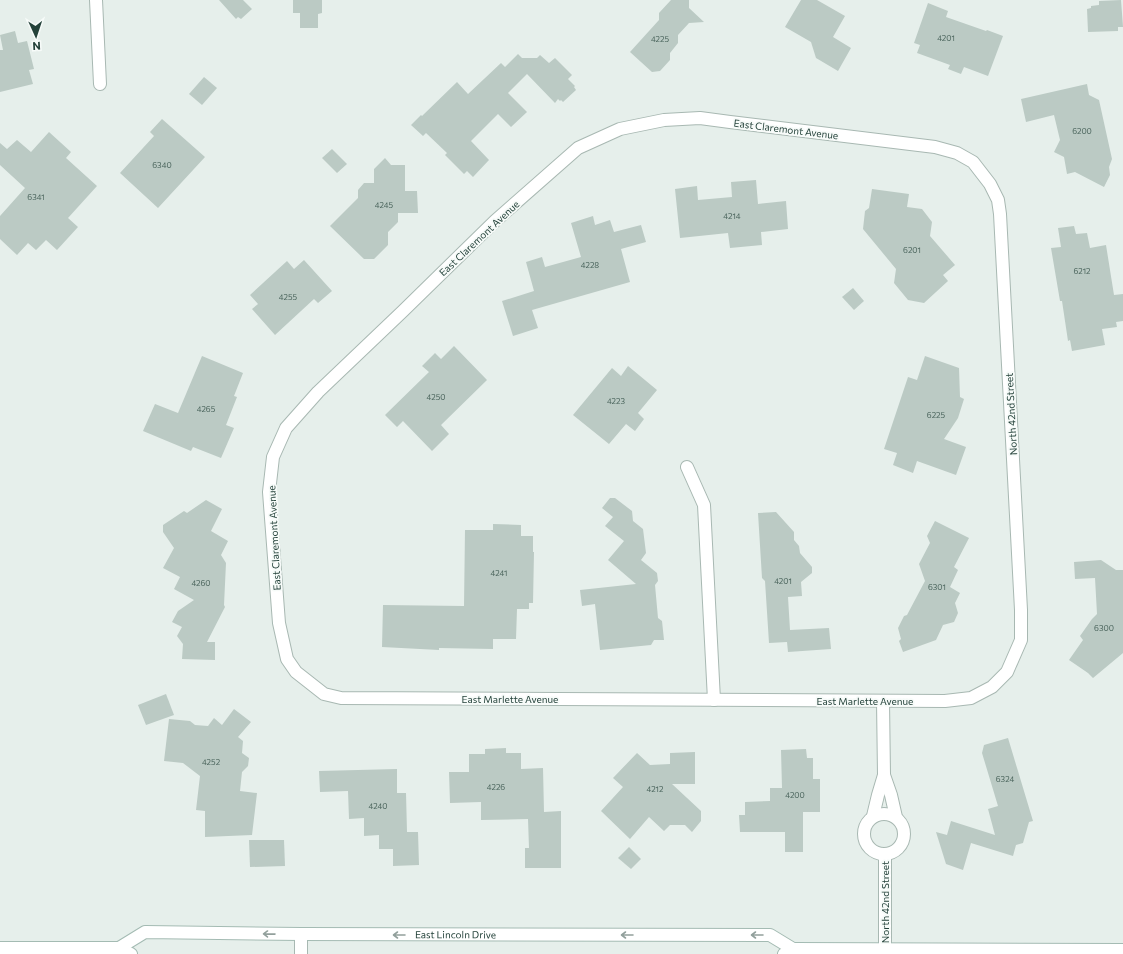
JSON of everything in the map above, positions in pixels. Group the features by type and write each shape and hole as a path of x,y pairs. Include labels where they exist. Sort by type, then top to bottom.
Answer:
{"street":[{"path":"96,0 100,84"},
{"name":"East Claremont Avenue","path":"309,683 296,672 287,659 279,623 269,492 273,457 286,428 318,392 495,221 578,148 620,129 664,120 700,118 935,147 957,153 972,162"},
{"name":"North 42nd Street","path":"972,162 990,184 998,200 1000,214 1021,610 1021,640 1008,672"},
{"path":"688,467 704,505 714,700"},
{"name":"East Marlette Avenue","path":"309,683 324,694 341,698 945,701 971,698 992,687 1008,672"},
{"name":"North 42nd Street","path":"883,701 884,775 873,816 864,828 865,842 869,848 880,854 892,853 896,850 904,840 905,833 904,827 896,817 891,795 884,775"},
{"path":"873,816 880,813 888,813 896,817"},
{"name":"North 42nd Street","path":"885,854 885,949"},
{"name":"East Lincoln Drive","path":"119,948 145,932 301,934 770,935 788,951 885,949 1123,950"},
{"path":"301,934 301,954"},
{"path":"0,948 119,948 131,954"}],"building":[{"path":"219,0 243,0 252,9 241,19 238,17 236,19"},
{"path":"293,0 322,0 322,13 318,14 318,28 300,28 300,13 293,13"},
{"path":"671,0 689,0 689,8 704,22 689,23 678,35 678,43 670,53 670,60 660,71 652,72 630,52 659,20 659,13"},
{"path":"801,0 817,0 845,16 833,37 851,48 838,71 816,58 811,42 785,27"},
{"path":"1121,0 1123,27 1118,27 1118,31 1088,32 1087,9 1091,8 1091,6 1099,5 1099,1"},
{"path":"928,3 948,11 946,17 1003,36 988,76 964,67 961,74 948,69 950,65 917,53 920,45 914,43"},
{"path":"15,31 18,43 27,41 34,69 29,70 33,84 0,92 0,50 3,50 0,35"},
{"path":"518,54 522,58 537,58 540,55 549,63 555,58 572,75 568,79 575,86 574,87 576,90 563,102 558,99 555,103 527,74 508,93 527,112 511,127 498,114 471,141 489,160 473,177 467,171 464,174 445,155 447,153 426,133 423,136 411,125 457,82 468,94 501,63 505,67"},
{"path":"204,77 217,88 202,105 189,94"},
{"path":"1087,84 1089,95 1099,100 1112,159 1109,167 1110,175 1104,187 1075,172 1067,174 1064,157 1054,152 1060,140 1054,115 1026,122 1021,99"},
{"path":"162,119 205,157 158,208 120,173 154,136 150,132"},
{"path":"49,132 71,152 66,158 97,186 68,218 78,227 57,250 46,240 36,250 28,243 17,255 0,239 0,216 25,188 0,165 0,143 7,149 17,140 31,152"},
{"path":"332,149 347,164 337,173 322,158"},
{"path":"385,158 391,165 405,165 405,191 417,191 418,213 398,213 398,222 388,232 388,245 374,259 364,259 330,226 358,198 358,190 364,183 374,183 374,169"},
{"path":"756,180 758,204 786,201 788,229 761,232 762,245 730,248 728,233 680,238 675,189 697,186 698,200 732,197 731,182"},
{"path":"872,189 909,194 907,207 922,209 932,222 930,236 955,265 943,275 948,281 924,303 908,300 894,283 896,269 863,229 865,211 869,208"},
{"path":"593,216 595,225 610,220 614,232 641,225 646,242 621,249 630,282 532,310 538,328 513,336 502,301 534,291 526,262 542,257 545,267 581,257 571,223"},
{"path":"1074,226 1076,234 1087,233 1090,248 1106,245 1114,295 1123,294 1123,321 1116,322 1117,327 1102,329 1105,345 1072,351 1070,340 1068,341 1062,301 1060,301 1051,248 1061,247 1058,228"},
{"path":"304,260 332,291 318,303 314,299 275,335 252,309 258,304 250,295 287,261 294,269"},
{"path":"853,288 864,301 854,310 842,297"},
{"path":"454,346 487,380 441,425 449,434 432,451 403,421 397,427 385,415 429,372 422,366 435,353 441,359"},
{"path":"202,356 243,373 234,396 237,397 226,425 234,428 221,458 193,447 191,451 143,431 155,404 178,413"},
{"path":"925,356 959,368 960,397 964,399 958,418 944,439 966,447 956,475 917,461 913,473 893,465 897,453 884,449 908,377 917,380"},
{"path":"628,366 657,390 638,413 644,419 635,431 626,424 609,444 573,415 612,368 621,376"},
{"path":"610,498 615,498 632,511 633,521 643,529 646,553 641,560 657,573 658,581 655,585 658,618 662,621 664,640 654,640 651,645 600,650 595,604 582,606 580,590 636,584 608,560 624,541 605,526 613,517 602,508"},
{"path":"206,500 222,509 211,531 228,541 221,555 226,563 225,607 207,642 215,642 215,660 182,659 183,644 177,636 182,627 172,622 178,611 194,600 174,589 180,577 163,568 174,548 163,532 163,525 184,511 187,513"},
{"path":"776,512 794,532 794,540 799,546 800,553 812,567 812,573 801,582 802,596 788,597 790,630 829,628 831,649 788,652 787,642 769,643 765,581 762,578 758,513"},
{"path":"935,521 969,538 954,567 958,570 950,587 960,593 955,603 958,613 954,622 943,625 936,640 903,652 899,641 901,639 898,628 904,616 907,615 925,581 919,564 930,543 927,536"},
{"path":"493,524 521,525 521,536 533,536 533,603 529,603 529,609 517,609 516,639 493,639 493,649 439,648 439,650 382,647 383,605 464,606 465,530 493,530"},
{"path":"1101,560 1116,570 1123,570 1123,653 1093,678 1069,660 1083,640 1080,636 1097,614 1095,578 1075,579 1074,562"},
{"path":"166,694 174,715 146,725 138,705"},
{"path":"234,709 251,722 238,737 243,741 242,753 249,758 248,766 242,772 240,791 257,793 252,835 205,837 205,811 196,810 200,776 183,763 164,761 169,719 190,721 195,725 208,726 214,718 222,725"},
{"path":"1008,738 1033,821 1029,822 1023,843 1016,845 1013,856 971,843 963,870 946,864 936,832 947,835 951,821 995,835 988,809 998,806 982,753 984,745"},
{"path":"506,748 506,753 521,753 521,769 543,768 544,812 561,811 561,868 525,868 525,848 529,848 528,819 481,820 481,802 450,803 449,772 469,772 469,754 485,754 485,749"},
{"path":"806,749 807,758 813,758 813,779 820,779 820,812 803,812 803,852 785,852 785,832 740,832 739,815 745,815 745,802 770,801 770,788 782,788 781,750"},
{"path":"695,752 695,784 672,784 701,811 701,821 692,832 685,825 670,825 664,831 649,817 630,839 601,811 623,787 613,778 637,753 650,765 670,764 670,753"},
{"path":"397,769 397,793 406,793 407,832 418,832 419,865 393,866 393,849 379,849 379,835 364,836 364,818 349,819 348,791 320,792 319,771"},
{"path":"249,840 284,840 285,866 250,867"},
{"path":"629,847 641,859 631,869 618,858"}]}
